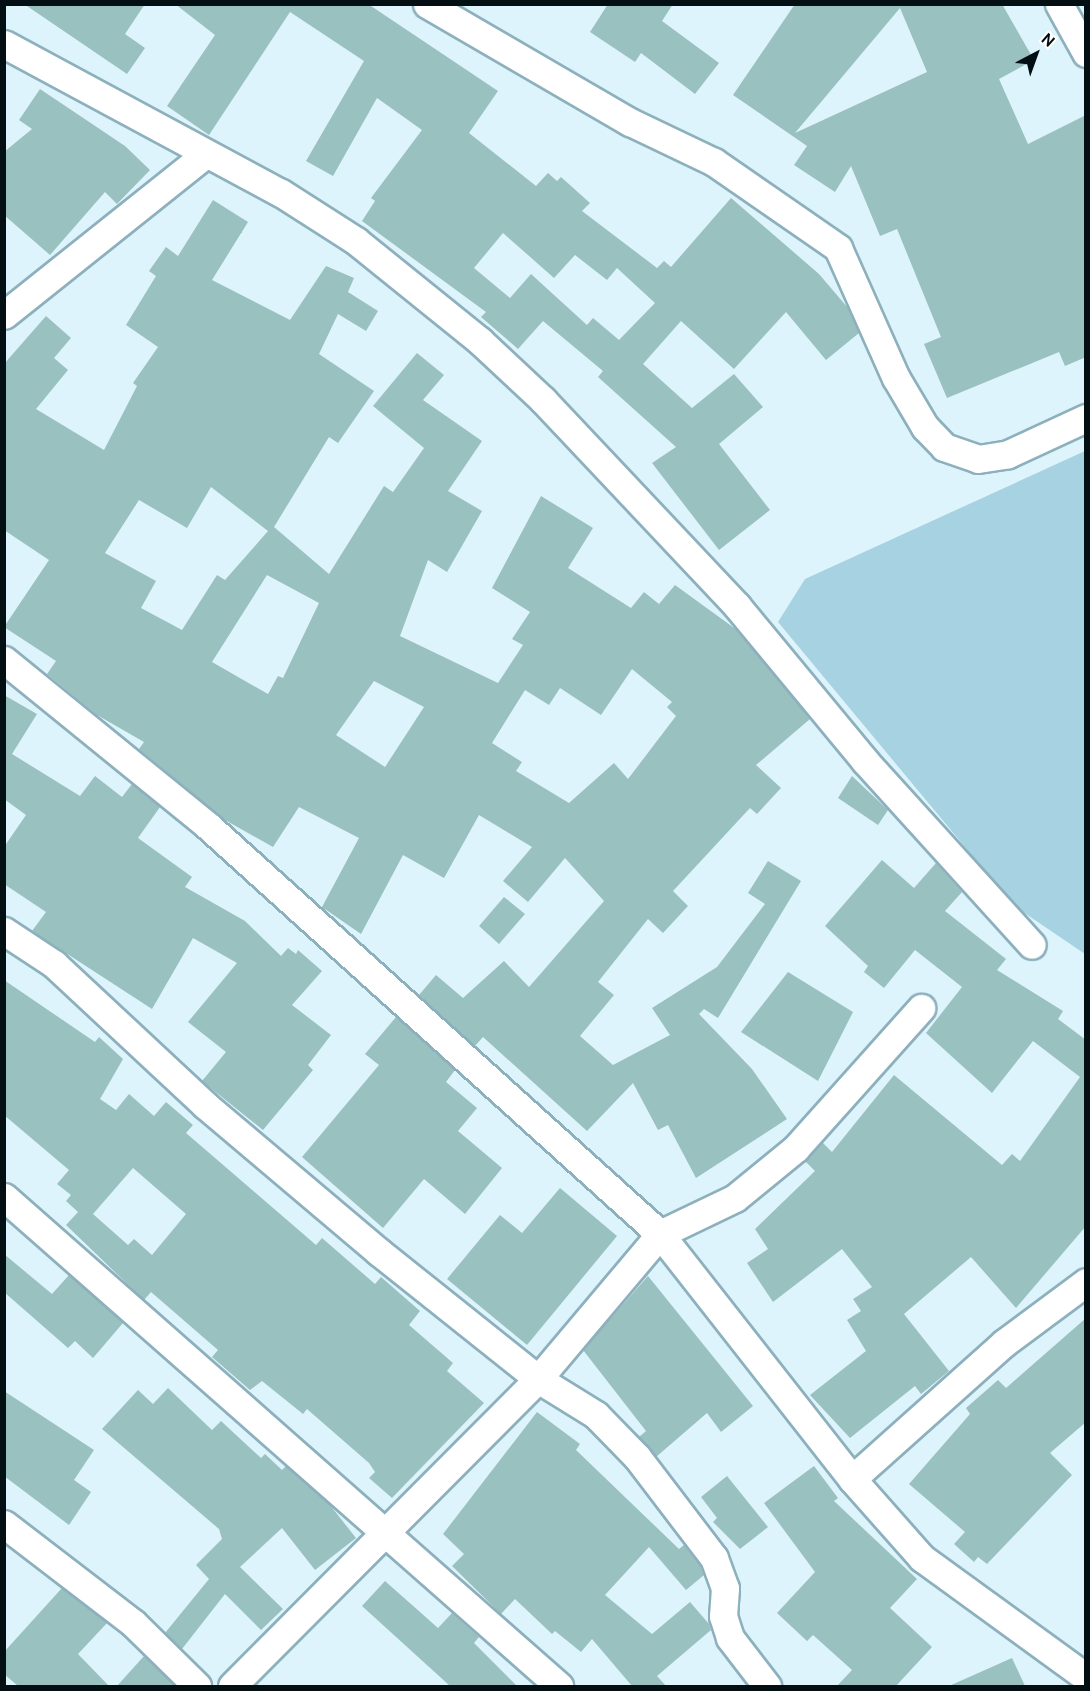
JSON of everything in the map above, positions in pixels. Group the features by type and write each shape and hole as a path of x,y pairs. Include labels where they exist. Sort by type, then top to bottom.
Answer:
{"street":[{"path":"427,4 630,122 714,162 838,248 896,378 925,427 944,447 978,459 1008,454 1086,418"},
{"path":"1059,4 1086,53"},
{"path":"4,44 125,105 356,241 417,286 543,400 737,606 865,761 1032,945"},
{"path":"4,315 206,154"},
{"path":"4,660 208,826 660,1234 852,1479 922,1558 1086,1677"},
{"path":"4,931 54,964 205,1105 538,1379 596,1415 683,1513 718,1568 730,1638 767,1686"},
{"path":"232,1686 381,1533 538,1379 660,1234 735,1198 796,1148 921,1008"},
{"path":"4,1197 250,1410 381,1533 559,1686"},
{"path":"852,1479 1004,1343 1086,1282"},
{"path":"4,1524 133,1623 197,1686"}],"shaded area":[{"path":"1085,451 1085,954 1014,906 778,622 805,579"}],"building":[{"path":"24,4 145,4 125,34 145,48 127,74"},
{"path":"175,4 368,4 498,91 469,133 536,186 548,173 557,181 561,177 590,203 582,211 657,268 664,261 671,267 731,198 819,274 848,308 859,333 826,360 786,312 734,369 681,321 643,364 692,408 734,374 763,407 719,444 770,510 719,550 652,463 676,447 598,377 603,371 543,321 518,349 481,317 486,312 362,221 375,201 371,198 422,130 377,98 333,176 306,161 364,61 290,12 209,135 167,106 215,35","holes":["503,233 554,278 575,255 607,280 617,268 655,303 619,340 593,318 587,325 531,274 510,298 474,268"]},
{"path":"608,4 673,4 662,21 719,63 695,94 641,53 635,62 590,32"},
{"path":"795,4 1002,4 1034,60 999,79 1028,144 1086,115 1086,357 1065,366 1059,352 947,398 924,344 941,337 897,229 880,236 851,166 835,192 794,165 807,146 733,95","holes":["900,8 927,72 795,133"]},
{"path":"40,89 125,146 150,170 117,204 105,192 50,255 4,215 4,152 32,129 19,120"},
{"path":"213,200 248,222 212,280 290,320 326,266 354,278 348,292 378,311 366,331 338,314 319,354 374,391 338,443 329,437 274,527 329,574 384,486 393,492 424,448 373,406 417,353 444,375 423,400 482,441 448,491 482,511 447,572 428,560 400,636 498,683 523,645 512,639 530,612 492,588 541,496 593,528 568,568 631,608 644,592 659,604 675,585 737,630 810,719 756,765 781,788 757,814 750,808 673,891 688,906 663,933 648,919 598,982 614,995 580,1036 613,1065 670,1035 652,1008 717,967 765,904 748,893 768,861 801,881 718,1018 704,1009 699,1014 752,1069 787,1119 696,1178 668,1125 658,1130 633,1083 587,1131 483,1037 475,1046 419,995 436,975 463,998 504,961 529,987 604,901 565,858 528,902 503,881 532,847 479,815 444,878 403,855 361,934 322,907 359,838 299,807 273,847 225,820 139,749 144,742 97,715 47,674 56,661 4,627 49,560 4,530 4,364 46,316 71,338 54,358 68,370 36,409 104,450 137,386 133,383 158,347 126,325 156,276 149,271 166,247 178,256","holes":["211,487 268,531 225,580 217,575 182,630 141,608 156,581 105,553 139,500 187,528","267,575 319,603 283,678 278,676 268,694 212,662","632,669 672,702 667,707 676,716 628,779 614,763 569,803 516,771 522,762 492,743 525,690 549,705 560,688 601,715","374,681 424,707 385,767 336,735"]},
{"path":"4,695 37,714 12,754 80,796 95,776 122,797 132,784 160,807 138,838 192,877 185,887 245,921 281,956 288,948 296,954 298,950 322,971 292,1005 331,1035 308,1065 313,1070 263,1130 202,1081 226,1052 188,1022 237,963 193,938 152,1009 32,931 46,912 4,884 4,847 26,815 4,799"},
{"path":"852,776 888,810 878,825 838,798"},
{"path":"882,860 914,888 936,863 962,892 945,911 1006,959 997,970 1063,1011 1058,1019 1086,1040 1086,1226 1016,1308 971,1257 904,1314 949,1371 921,1394 915,1386 850,1438 810,1395 866,1351 847,1320 861,1311 853,1299 872,1287 842,1249 773,1302 747,1263 768,1249 755,1229 815,1171 805,1161 822,1142 832,1152 894,1075 1002,1165 1012,1154 1020,1161 1080,1077 1033,1041 992,1093 926,1033 962,987 915,950 884,988 864,972 868,966 825,926"},
{"path":"504,897 525,914 499,944 479,926"},
{"path":"788,972 853,1012 818,1081 741,1032"},
{"path":"4,980 95,1042 99,1037 123,1059 100,1099 116,1110 129,1094 154,1116 166,1102 193,1125 186,1133 316,1245 322,1238 375,1284 381,1277 420,1311 409,1325 453,1363 447,1371 484,1403 392,1498 369,1478 375,1472 369,1463 307,1409 303,1414 262,1381 250,1390 212,1357 218,1350 151,1292 144,1300 66,1225 78,1212 66,1201 71,1195 57,1184 69,1170 4,1115","holes":["133,1168 186,1214 152,1255 134,1239 128,1245 93,1214"]},
{"path":"396,1017 455,1070 446,1082 477,1108 458,1131 502,1168 465,1214 424,1179 383,1228 302,1157 379,1065 365,1054"},
{"path":"560,1188 617,1236 527,1345 447,1279 500,1215 522,1233"},
{"path":"4,1254 52,1294 69,1275 123,1323 93,1358 75,1341 68,1348 4,1292"},
{"path":"648,1276 753,1406 721,1432 707,1413 656,1457 639,1437 646,1431 583,1350"},
{"path":"1086,1318 1086,1422 1050,1453 1072,1475 987,1564 978,1557 974,1562 954,1544 965,1532 909,1484 970,1414 966,1408 998,1380 1006,1388"},
{"path":"168,1388 212,1430 221,1421 261,1458 265,1454 282,1470 286,1466 330,1505 356,1538 315,1570 282,1528 240,1567 283,1609 261,1630 225,1594 182,1649 165,1633 209,1579 196,1565 222,1539 219,1529 102,1429 138,1390 153,1404"},
{"path":"4,1391 94,1450 74,1480 91,1492 69,1525 4,1476"},
{"path":"537,1412 580,1444 576,1450 679,1549 684,1545 700,1566 704,1575 686,1590 649,1547 605,1595 652,1634 690,1602 709,1624 711,1630 657,1676 666,1686 632,1686 592,1639 581,1652 555,1631 552,1634 515,1599 501,1614 452,1566 464,1554 443,1534"},
{"path":"814,1466 838,1498 834,1501 917,1579 890,1608 932,1647 896,1686 837,1686 852,1670 813,1635 807,1641 777,1613 815,1572 764,1503"},
{"path":"727,1476 768,1527 740,1549 713,1522 717,1518 701,1497"},
{"path":"385,1581 438,1628 452,1613 479,1637 474,1643 517,1686 450,1686 362,1606"},
{"path":"62,1588 107,1623 78,1654 109,1686 18,1686 4,1674 4,1652"},
{"path":"144,1656 175,1686 117,1686"},
{"path":"1012,1658 1025,1686 949,1686"}]}
